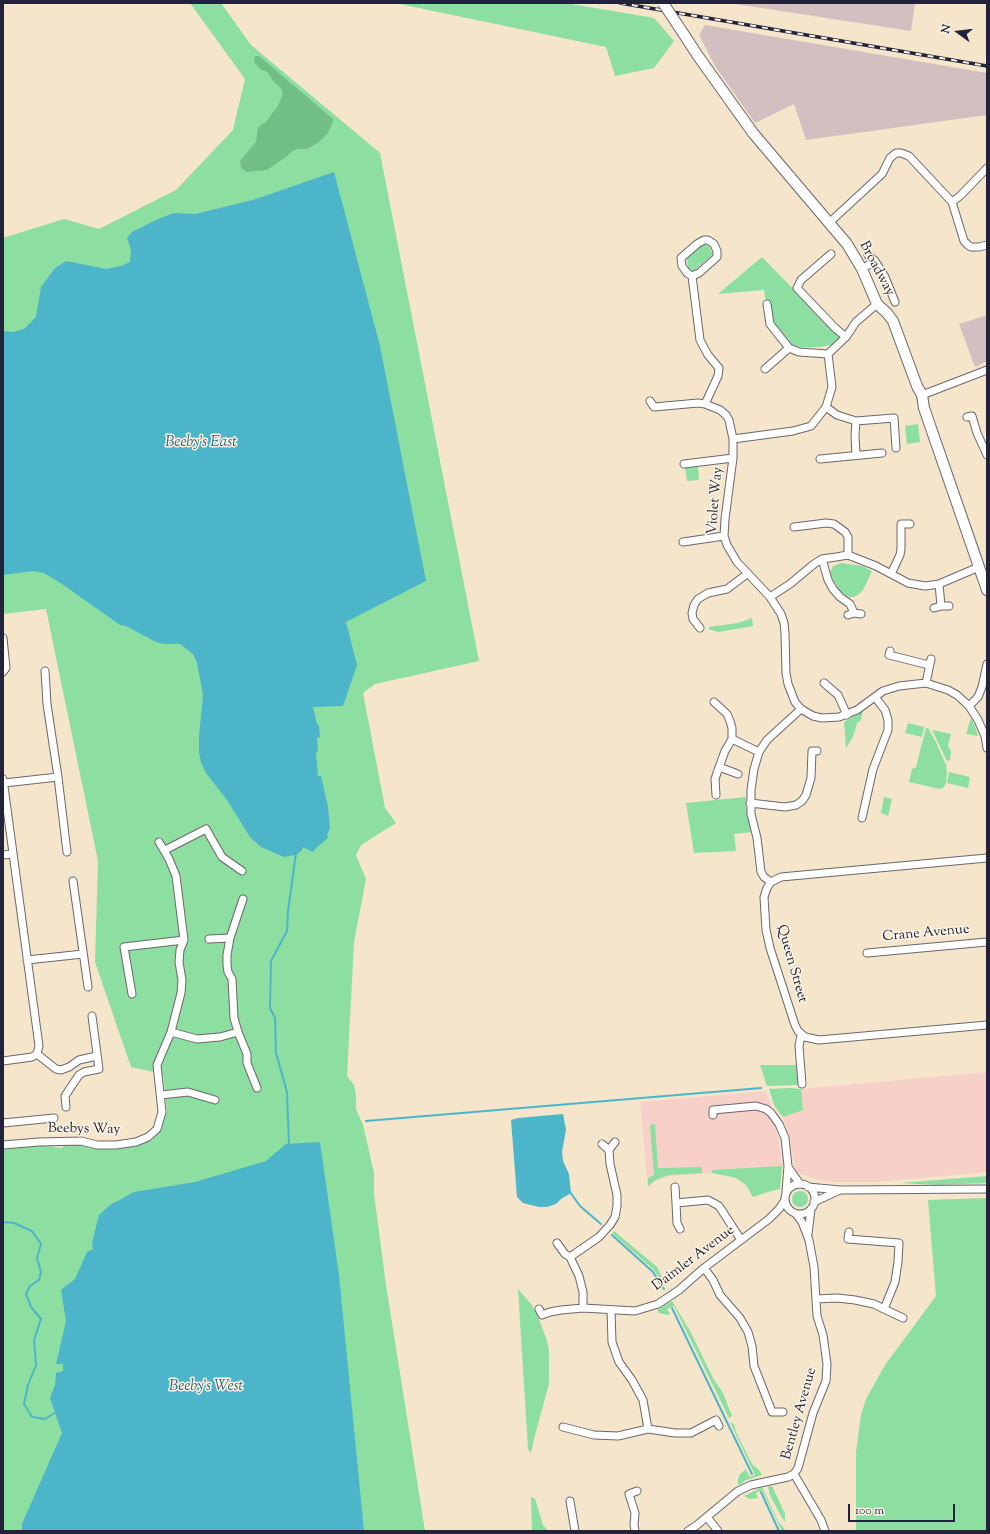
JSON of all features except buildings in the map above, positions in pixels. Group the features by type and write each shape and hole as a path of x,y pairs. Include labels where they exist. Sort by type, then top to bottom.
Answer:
{"main road":[{"name":"Broadway","path":"663,3 698,56 753,133 848,244 862,269 877,304 887,313 896,327 917,386 922,395 924,408 987,590"}],"street":[{"path":"830,222 882,174 890,158 896,153 906,153 952,202 964,241 971,247 987,245"},
{"path":"952,202 960,196 987,168"},
{"path":"704,240 708,240 714,244 717,251 717,257 699,273 692,276 687,274 682,266 681,258 697,244 704,240"},
{"path":"831,254 801,280 797,288 835,328 846,337"},
{"path":"868,255 875,261 885,277 895,302"},
{"path":"862,269 875,261"},
{"path":"650,401 654,408 698,403 705,404 718,376 719,368 708,355 700,340 692,276"},
{"path":"767,304 770,324 789,348 799,352 828,354 846,337 856,322 877,304"},
{"path":"765,369 789,348"},
{"path":"734,439 793,431 811,426 826,407 832,387 828,354"},
{"path":"922,395 987,370"},
{"name":"Violet Way","path":"705,404 720,410 726,415 729,420 734,439 724,536 736,561 770,597 781,614 784,623 786,674 788,684 795,702 801,708"},
{"path":"826,407 837,415 856,421 894,418 896,448"},
{"path":"972,415 977,433 987,455"},
{"path":"856,421 856,456"},
{"path":"820,459 882,453"},
{"path":"684,464 733,458"},
{"path":"792,527 826,523 834,524 845,532 848,537 848,555"},
{"path":"891,574 902,549 901,524 910,524"},
{"path":"683,542 724,536"},
{"path":"770,597 790,584 805,570 822,559 848,555 876,566 908,583 925,586 939,584 979,567"},
{"path":"822,559 828,580 833,589 840,597 850,604 854,614"},
{"path":"700,628 693,619 692,613 694,605 698,599 708,593 727,589 747,574"},
{"path":"939,584 941,607"},
{"path":"3,638 6,668 3,672"},
{"path":"890,651 889,655 930,662 926,683"},
{"path":"969,706 978,697 982,687 987,664"},
{"path":"45,671 47,704 67,852"},
{"path":"987,748 985,736 978,720 969,706 948,690 926,683 898,686 884,691 847,714 832,718 814,716 801,708 767,740 759,752 754,769 750,803 757,838 761,872 764,877 771,882 781,877 987,858"},
{"path":"828,684 838,694 847,714"},
{"path":"862,818 873,768 888,730 888,720 885,710 875,697"},
{"path":"714,702 726,714 732,728 732,740 725,751 715,779 716,795"},
{"path":"732,740 759,752"},
{"path":"750,803 785,807 796,805 802,801 806,795 811,778 811,751"},
{"path":"719,767 738,774"},
{"path":"3,1061 32,1057 37,1054 39,1046 4,797 3,780 58,777"},
{"path":"164,850 206,829 222,857 242,871"},
{"path":"132,994 124,947 184,940 176,876 159,842"},
{"path":"3,855 13,854"},
{"path":"73,881 88,987"},
{"name":"Queen Street","path":"771,882 766,888 764,897 766,930 770,948 795,1025 801,1035"},
{"path":"243,899 230,938 227,965 228,972 232,979 234,1018 246,1054 247,1063 257,1088"},
{"path":"209,939 230,938"},
{"name":"Beebys Way","path":"3,1145 81,1141 97,1145 116,1145 136,1142 148,1137 157,1129 162,1112 157,1065 171,1032 181,994 182,980 179,962 180,950 184,940"},
{"name":"Crane Avenue","path":"867,953 987,942"},
{"path":"27,960 83,954"},
{"path":"66,1107 65,1096 79,1075 84,1072 99,1069 92,1016"},
{"path":"802,1084 799,1046 801,1035 810,1039 819,1040 987,1025"},
{"path":"171,1032 197,1039 220,1037 238,1032"},
{"path":"37,1054 50,1065 61,1070 79,1060 97,1056"},
{"path":"161,1095 188,1092 216,1100"},
{"path":"713,1115 713,1110 756,1106 766,1109 771,1114 779,1124 785,1138 788,1166 785,1200 786,1205 793,1212 804,1213 840,1190"},
{"path":"3,1123 54,1118"},
{"path":"570,1257 599,1237 615,1217 617,1195 610,1164 609,1150 615,1142"},
{"path":"602,1144 609,1150"},
{"path":"788,1166 800,1184"},
{"path":"786,1192 792,1186 800,1184 840,1190 987,1188"},
{"path":"808,1186 813,1192 813,1206"},
{"path":"675,1187 677,1222 680,1229"},
{"path":"676,1203 708,1200 719,1206 741,1240"},
{"name":"Daimler Avenue","path":"539,1310 542,1315 561,1310 583,1308 635,1311 658,1304 769,1219 779,1209 785,1200"},
{"name":"Bentley Avenue","path":"808,1238 813,1206"},
{"name":"Bentley Avenue","path":"688,1531 738,1491 751,1485 788,1477 794,1474 798,1468 807,1433 826,1381 826,1356 823,1335 817,1316 814,1267 808,1238 802,1222 793,1212"},
{"name":"Daimler Avenue","path":"769,1219 793,1212"},
{"path":"848,1232 848,1239 899,1243 895,1282 884,1309"},
{"path":"557,1243 565,1254 570,1257 579,1276 583,1292 583,1308"},
{"path":"704,1268 713,1280 720,1295 740,1318 748,1332 752,1346 754,1366 770,1414 783,1412"},
{"path":"816,1299 837,1298 874,1304 903,1318"},
{"path":"611,1310 612,1342 618,1362 632,1380 643,1400 648,1429"},
{"path":"562,1427 594,1435 618,1436 648,1429 675,1433 691,1433 716,1420 719,1426"},
{"path":"794,1474 822,1520 825,1531"},
{"path":"635,1531 635,1513 626,1495 637,1491"},
{"path":"570,1501 575,1531"},
{"path":"707,1517 718,1531"}],"shaded area":[{"path":"729,3 915,3 911,31"},
{"path":"705,25 987,73 987,115 806,140 794,104 755,123 715,66 699,35"},
{"path":"987,315 987,361 975,367 959,324"},
{"path":"987,1072 987,1172 878,1182 828,1182 796,1173 789,1136 783,1117 803,1110 801,1089"},
{"path":"765,1091 771,1104 780,1147 783,1172 781,1169 771,1169 669,1176 656,1181 648,1188 640,1102"}],"green space":[{"path":"190,3 221,3 251,45 380,153 479,661 375,684 363,693 385,808 396,823 361,845 356,855 366,879 354,942 347,1076 354,1085 356,1109 363,1125 374,1173 374,1194 386,1285 425,1531 3,1531 3,1147 22,1147 50,1144 53,1147 62,1148 65,1144 84,1144 99,1147 134,1147 152,1140 162,1126 167,1111 163,1074 131,1067 95,962 98,861 46,609 3,614 3,238 64,219 99,229 176,190 233,130 245,79"},
{"path":"395,3 566,3 654,18 674,41 654,68 615,76 606,47"},
{"path":"255,56 259,56 333,119 333,121 328,133 319,142 307,149 292,151 267,170 247,172 241,168 240,161 256,142 258,128 265,123 278,106 283,94 281,88 273,81 269,74 266,71 261,70 254,62"},
{"path":"705,244 709,246 713,254 694,271 688,269 687,258 699,247"},
{"path":"762,257 841,338 832,345 818,347 801,347 790,344 772,319 771,302 766,302 764,290 718,294"},
{"path":"918,424 920,442 907,444 905,426"},
{"path":"698,466 699,480 687,481 685,467"},
{"path":"841,563 862,566 872,571 863,590 854,597 849,597 841,592 830,573 833,566"},
{"path":"752,618 753,626 718,632 709,629 709,627 738,623"},
{"path":"863,711 861,720 857,723 853,737 846,748 844,722"},
{"path":"971,718 975,726 978,736 966,734"},
{"path":"908,723 924,727 922,737 905,733"},
{"path":"926,728 928,728 936,742 946,765 946,783 944,787 940,789 909,782 912,769 916,767"},
{"path":"932,730 951,734 948,746 951,751 950,760 947,761"},
{"path":"949,772 970,777 968,788 947,783"},
{"path":"746,797 746,808 752,832 734,834 736,851 694,853 686,803"},
{"path":"884,797 892,799 888,816 881,813"},
{"path":"760,1065 796,1065 799,1085 767,1086"},
{"path":"769,1089 801,1089 803,1110 783,1117 775,1107"},
{"path":"655,1124 658,1168 702,1167 702,1173 669,1175 655,1180 648,1186 648,1178 654,1175 650,1125"},
{"path":"782,1166 780,1189 753,1197 746,1185 736,1178 712,1173 712,1170"},
{"path":"987,1176 987,1183 938,1185 900,1183"},
{"path":"797,1191 803,1191 808,1196 806,1205 803,1207 797,1207 792,1202 792,1196"},
{"path":"987,1198 987,1531 856,1531 856,1452 861,1415 866,1399 885,1365 936,1296 928,1200"},
{"path":"614,1231 657,1267 662,1277 660,1279 654,1270 612,1233"},
{"path":"518,1289 531,1304 537,1314 549,1350 549,1384 531,1453 528,1449"},
{"path":"672,1301 690,1331 714,1380 723,1393 732,1416 729,1418 674,1306 667,1309 670,1314 668,1315 659,1313 657,1310"},
{"path":"730,1422 734,1424 736,1432 752,1464 762,1475 746,1480 739,1485 738,1479 745,1468 750,1477 755,1475"},
{"path":"772,1486 785,1514 785,1522 770,1495 768,1487"},
{"path":"762,1487 778,1521 786,1531 782,1531 762,1490 756,1493 758,1498 750,1499 744,1496"},
{"path":"531,1497 535,1499 543,1525 548,1531 532,1531"}],"water":[{"name":"Beeby's East","path":"334,172 380,346 426,581 346,622 357,665 343,706 313,707 317,724 319,726 320,737 317,738 318,751 316,753 318,776 321,776 328,807 330,828 327,835 328,838 313,852 303,847 296,855 284,857 261,847 250,837 227,800 206,773 201,763 199,736 203,695 197,663 193,654 180,644 163,644 154,641 126,626 120,625 44,573 33,571 3,575 3,331 13,332 24,329 36,317 41,287 55,268 66,261 106,269 121,266 130,262 131,250 127,238 132,232 158,219 174,213 195,214 253,200"},
{"path":"563,1114 566,1130 562,1152 563,1161 569,1174 571,1193 556,1204 547,1207 539,1207 523,1203 517,1197 511,1120"},
{"name":"Beeby's West","path":"320,1142 339,1275 364,1531 22,1531 22,1524 62,1433 50,1398 55,1385 56,1373 63,1371 63,1364 56,1364 66,1321 61,1290 75,1279 87,1252 93,1249 92,1243 99,1215 110,1205 134,1192 195,1182 266,1161 286,1144"}],"waterway":[{"path":"289,1145 287,1092 276,1053 275,1018 270,1008 271,961 287,931 288,911 296,853"},
{"path":"366,1121 761,1088"},
{"path":"570,1192 580,1206 601,1224"},
{"path":"3,1222 14,1223 32,1231 41,1244 37,1258 41,1272 39,1280 30,1286 26,1294 31,1307 41,1319 34,1340 36,1365 28,1385 24,1404 32,1417 45,1419 55,1413"},
{"path":"612,1235 653,1272 664,1289"},
{"path":"672,1308 752,1474"},
{"path":"761,1492 779,1531"}],"railway":[{"path":"620,3 987,66"}]}
